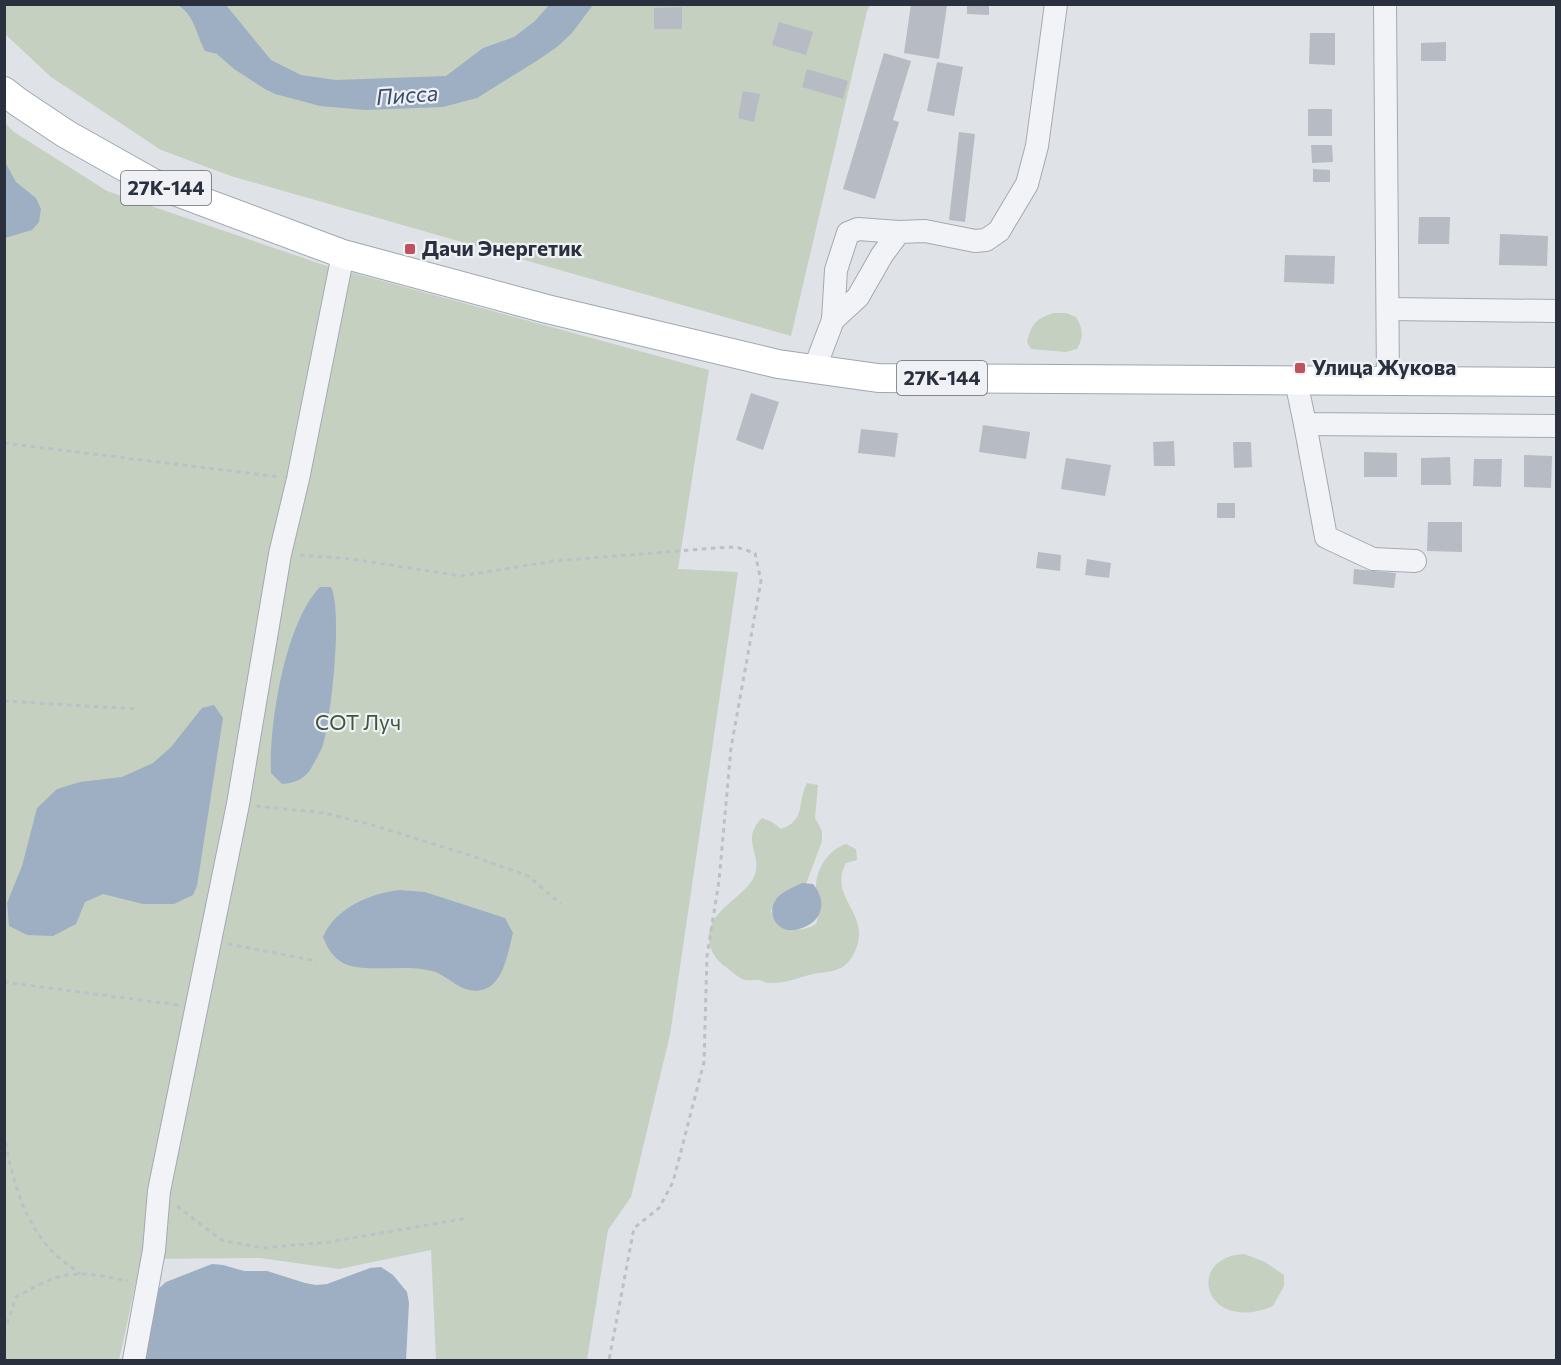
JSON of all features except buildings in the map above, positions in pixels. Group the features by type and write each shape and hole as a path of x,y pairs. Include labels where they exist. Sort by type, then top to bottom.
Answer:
{"main road":[{"name":"27К-144","path":"4,91 66,134 153,183 343,254 547,309 778,364 878,378 1557,382"}],"street":[{"path":"814,370 833,320 836,270 848,233 858,229 925,231 975,241 986,240 999,231 1027,184 1038,146 1056,4"},
{"path":"1385,4 1388,381"},
{"path":"833,320 858,297 882,255 899,232"},
{"path":"134,1360 154,1250 159,1191 238,804 280,554 298,479 343,254"},
{"path":"1389,309 1557,311"},
{"path":"1296,381 1326,537 1373,559 1415,561"},
{"path":"1305,424 1557,426"}],"path":[{"path":"4,443 298,479"},
{"path":"280,554 352,559 461,576 554,561 703,549 736,547 755,553 761,580 730,748 719,881 707,956 704,1062 673,1182 659,1208 634,1228 609,1360"},
{"path":"4,701 137,709"},
{"path":"238,804 324,813 369,824 528,876 561,904"},
{"path":"209,940 317,961"},
{"path":"4,982 196,1007"},
{"path":"4,1134 9,1161 26,1215 51,1251 82,1275"},
{"path":"159,1191 221,1240 263,1248 329,1242 468,1218"},
{"path":"4,1332 16,1297 63,1276 95,1275 148,1285"}],"green space":[{"path":"4,5 870,5 791,336 231,176 161,150 51,77 5,34"},
{"name":"СОТ Луч","path":"4,122 14,132 107,191 324,265 709,370 678,569 738,572 670,1035 631,1197 608,1230 587,1360 436,1360 431,1250 339,1269 260,1258 141,1259 119,1360 5,1360"},
{"path":"1054,313 1066,313 1076,317 1082,333 1077,349 1066,352 1031,349 1027,342 1033,326 1042,317"},
{"path":"807,783 818,785 815,818 822,831 822,841 806,884 776,900 771,911 775,921 791,928 805,929 816,924 818,911 816,883 820,868 828,856 846,844 856,849 857,860 846,863 842,876 842,887 856,918 859,930 858,942 852,957 839,969 780,983 744,980 723,965 711,950 710,928 720,912 743,891 754,877 756,861 752,834 755,826 762,818 781,829 789,826 798,816"},
{"path":"1244,1254 1265,1262 1284,1275 1284,1286 1273,1306 1249,1312 1231,1311 1218,1303 1210,1292 1209,1279 1214,1267 1225,1258"}],"water":[{"name":"Писса","path":"178,5 226,5 271,60 301,75 336,80 446,76 483,48 514,37 535,21 549,5 593,5 572,33 557,47 477,98 443,107 365,110 320,106 275,94 265,89 234,69 217,54 205,51 192,20"},
{"path":"5,162 16,182 36,198 41,209 39,222 32,230 5,238"},
{"path":"320,587 331,587 336,618 332,689 326,731 322,748 307,773 298,780 282,784 271,773 276,702 297,624"},
{"path":"214,705 223,718 197,886 193,895 174,904 143,904 103,894 85,902 76,924 53,936 27,935 9,926 7,903 22,866 37,808 57,789 80,782 122,777 153,763 171,747 202,708"},
{"path":"802,883 813,884 818,892 821,899 820,913 810,924 802,928 787,930 775,921 773,906 783,893"},
{"path":"400,890 425,892 505,918 513,933 507,958 495,982 482,990 468,990 432,971 411,968 354,967 341,962 334,956 323,937 336,918 345,910 366,899"},
{"path":"212,1264 244,1271 267,1271 316,1285 327,1284 370,1268 381,1267 393,1275 407,1292 409,1303 406,1360 139,1360 158,1289 166,1282"}],"place":[{"name":"Дачи Энергетик","path":"410,249"},
{"name":"Улица Жукова","path":"1300,368"}]}
